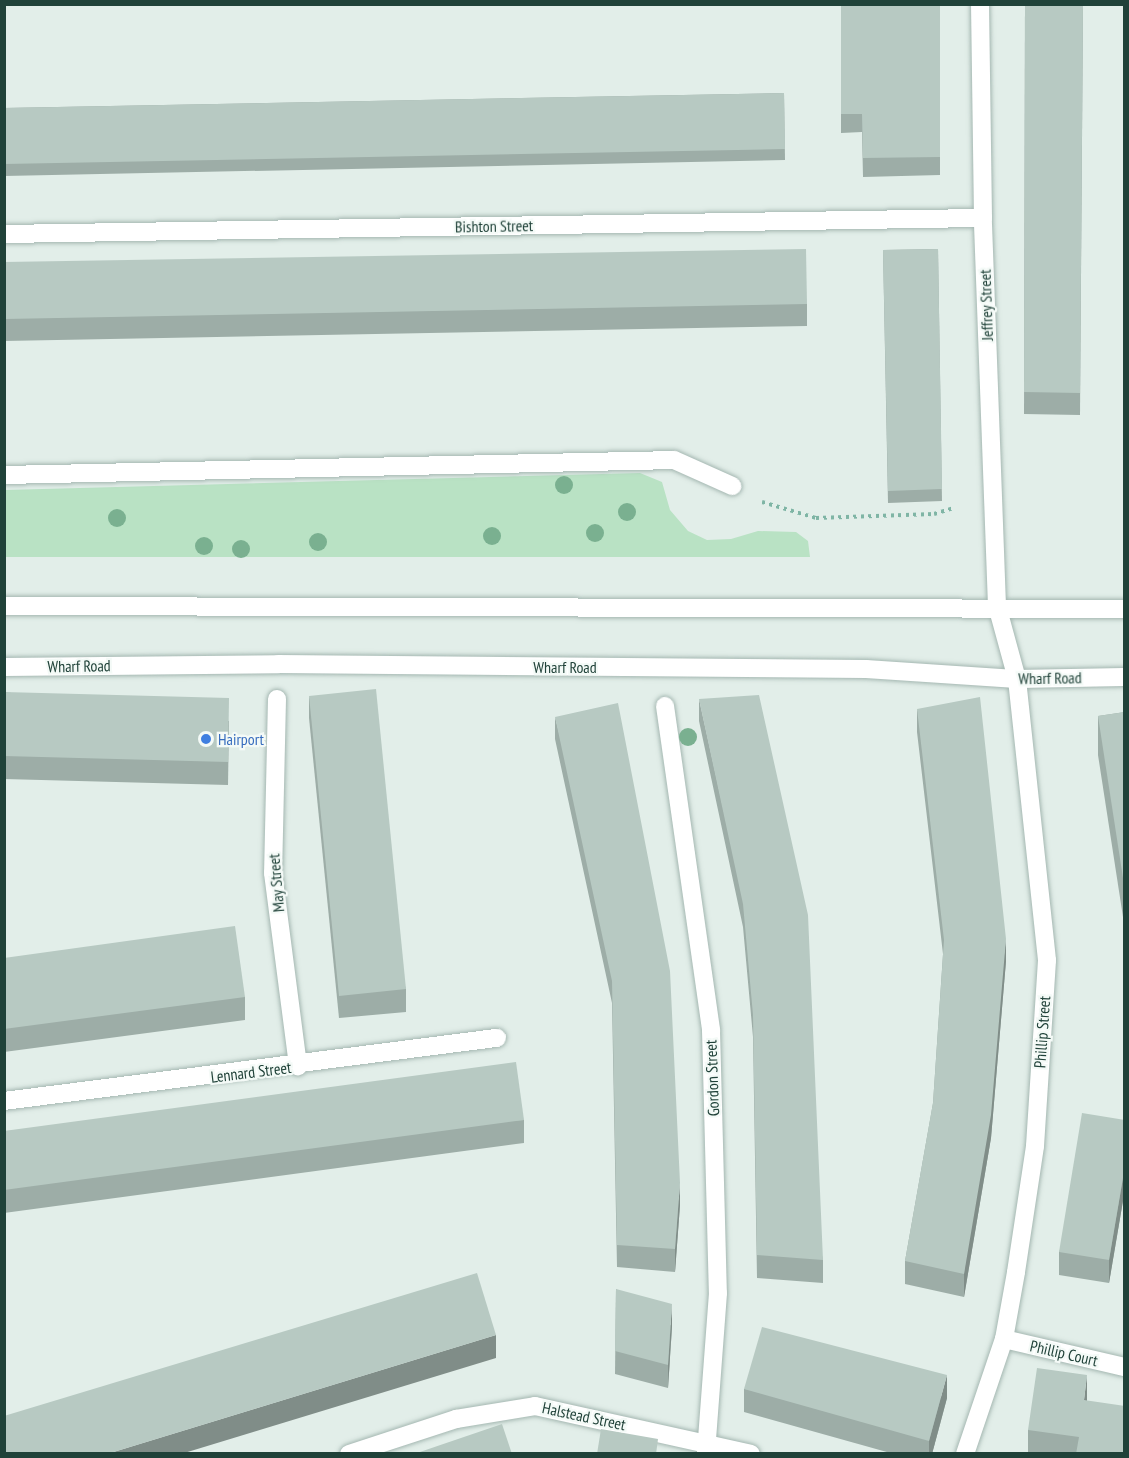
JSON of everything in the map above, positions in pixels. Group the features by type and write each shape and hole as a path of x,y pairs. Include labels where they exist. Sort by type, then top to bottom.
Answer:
{"street":[{"name":"Jeffrey Street","path":"980,4 983,218 997,606"},
{"name":"Bishton Street","path":"4,234 983,218"},
{"path":"4,475 674,460 732,486"},
{"path":"4,606 997,606 1125,609"},
{"name":"Phillip Street","path":"965,1454 1004,1339 1035,1146 1047,960 1017,679 997,606"},
{"name":"Wharf Road","path":"4,667 278,664 866,669 1017,679 1125,677"},
{"name":"May Street","path":"277,699 273,873 298,1066"},
{"name":"Gordon Street","path":"665,706 711,1030 718,1293 707,1448"},
{"name":"Lennard Street","path":"4,1101 298,1066 497,1038"},
{"name":"Phillip Court","path":"1004,1339 1125,1367"},
{"name":"Halstead Street","path":"349,1454 456,1419 535,1406 707,1448 751,1454"}],"path":[{"path":"732,486 766,505 816,518 934,514 954,508"}],"green space":[{"path":"640,473 662,482 670,510 688,531 707,540 731,539 758,531 796,532 808,541 810,557 5,557 5,490"}],"building":[{"path":"841,4 940,4 940,157 863,158 862,114 841,114"},
{"path":"1025,4 1083,4 1080,393 1024,392"},
{"path":"784,93 785,149 4,164 4,108"},
{"path":"806,249 807,304 4,319 4,262"},
{"path":"938,249 942,489 888,491 883,250"},
{"path":"376,689 406,989 339,996 309,696"},
{"path":"4,692 229,698 228,762 4,756"},
{"path":"759,695 808,915 823,1260 757,1255 753,1015 743,904 699,699"},
{"path":"980,697 1006,939 991,1115 964,1274 905,1261 933,1103 944,940 917,709"},
{"path":"618,703 670,971 680,1183 675,1249 617,1245 612,981 555,717"},
{"path":"1125,712 1125,891 1098,716"},
{"path":"235,926 245,997 4,1029 4,958"},
{"path":"516,1062 524,1120 4,1190 4,1131"},
{"path":"1082,1113 1125,1120 1125,1166 1109,1260 1059,1252"},
{"path":"477,1273 496,1335 107,1454 4,1454 4,1416"},
{"path":"616,1289 672,1304 668,1365 615,1351"},
{"path":"762,1327 947,1375 929,1441 744,1389"},
{"path":"1037,1368 1087,1375 1084,1400 1125,1406 1125,1454 1076,1454 1079,1437 1028,1430"},
{"path":"502,1424 512,1454 414,1454"},
{"path":"601,1429 658,1439 656,1454 597,1454"}],"place":[{"name":"Hairport","path":"206,739"}]}
